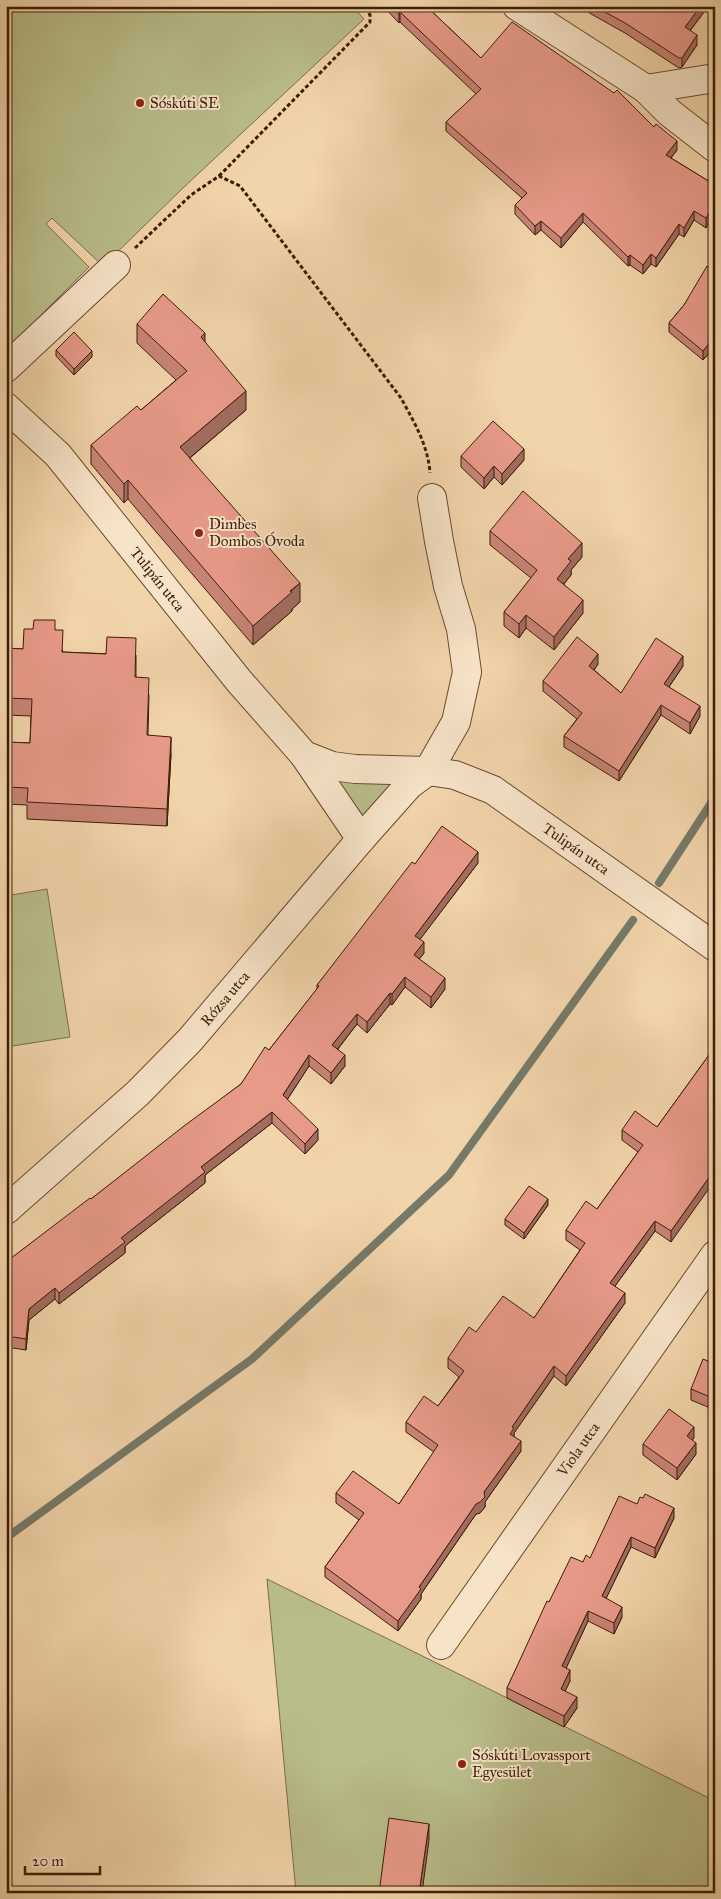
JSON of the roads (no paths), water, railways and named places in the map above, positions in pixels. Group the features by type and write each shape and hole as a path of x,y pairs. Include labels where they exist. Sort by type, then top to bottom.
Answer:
{"street":[{"path":"517,6 646,88 670,113 715,148"},
{"path":"646,88 715,78"},
{"path":"6,368 116,265"},
{"name":"Tulipán utca","path":"9,414 58,455 239,681 304,755 361,839"},
{"path":"428,771 456,722 467,672 460,629 438,541 432,498"},
{"name":"Tulipán utca","path":"304,755 332,766 355,769 428,771 454,775 493,790 715,948"},
{"name":"Rózsa utca","path":"6,1210 138,1093 190,1040 361,839 409,785 428,771"},
{"name":"Viola utca","path":"442,1645 715,1255"}],"waterway":[{"path":"659,883 715,797"},
{"path":"6,1538 252,1359 449,1175 633,920"}],"place":[{"name":"Sóskúti SE","path":"140,103"},
{"name":"Dimbes Dombos Óvoda","path":"199,533"},
{"name":"Sóskúti Lovassport Egyesület","path":"462,1764"}]}
